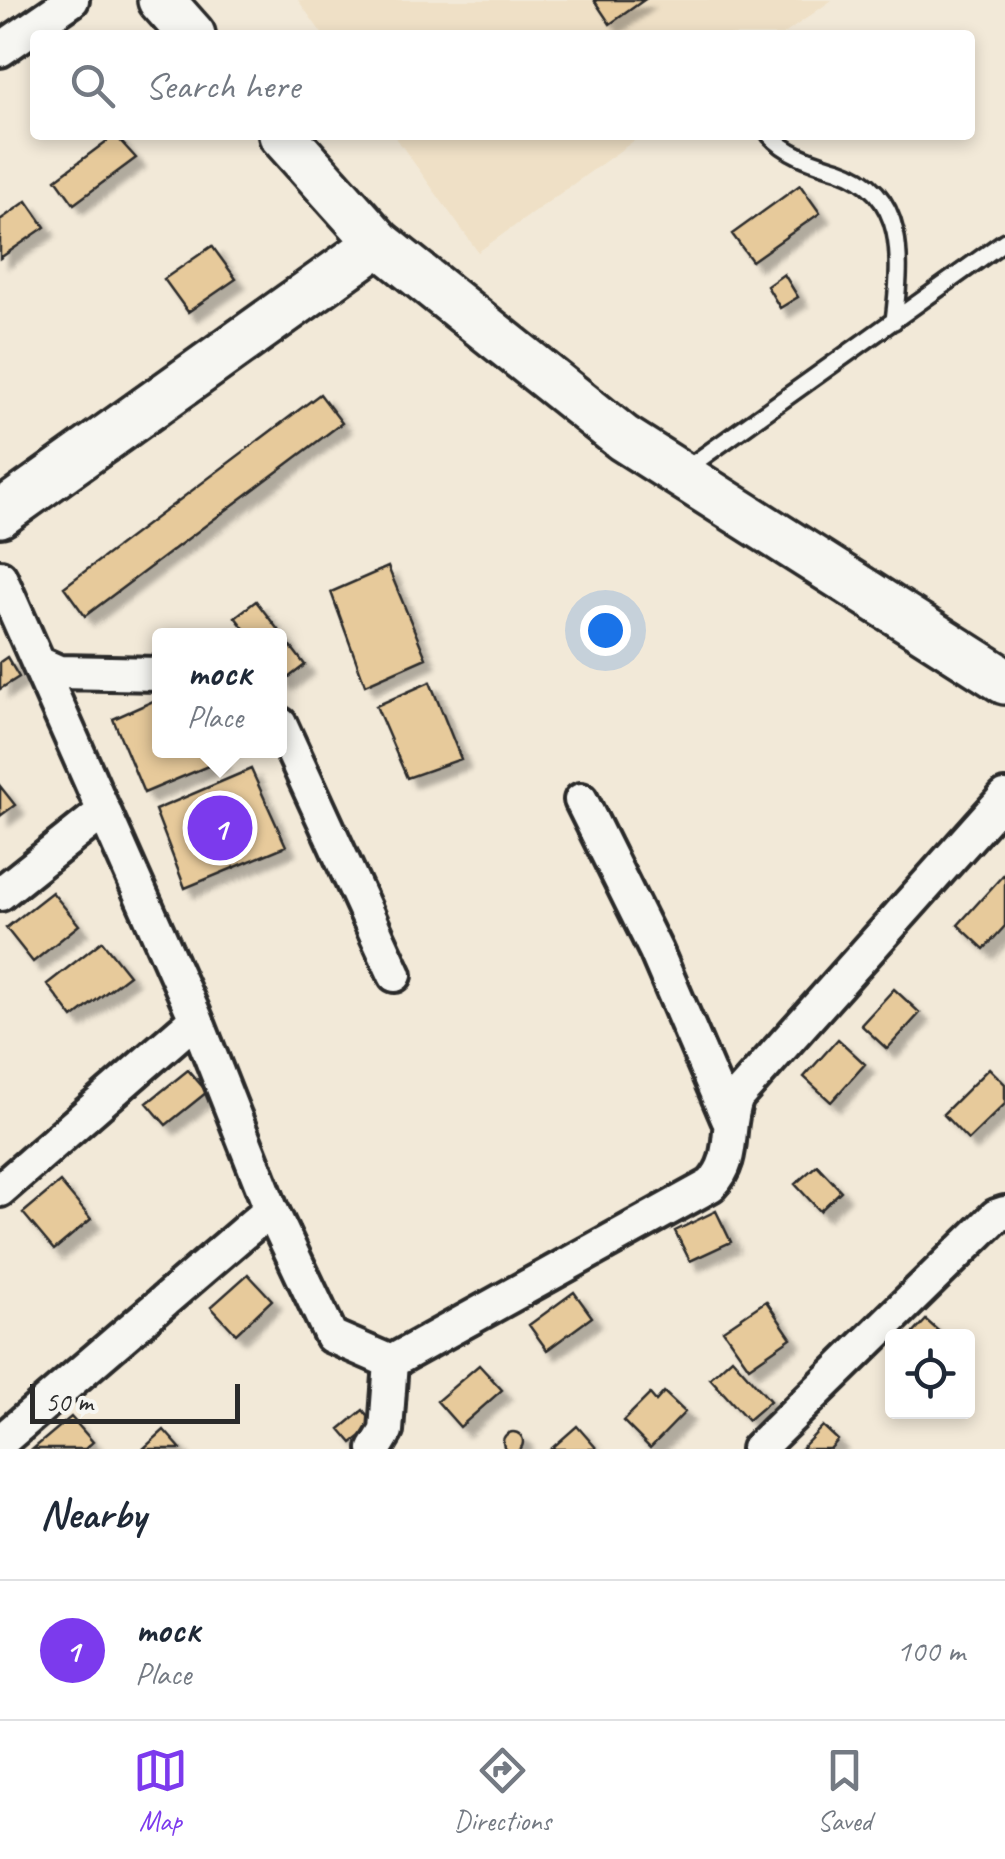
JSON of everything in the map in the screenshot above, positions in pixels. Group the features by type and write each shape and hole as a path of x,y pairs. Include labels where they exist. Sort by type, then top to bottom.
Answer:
{"main road":[{"path":"160,0 187,30"},
{"path":"286,140 378,243 623,438 1005,682"},
{"path":"0,514 378,243"}],"street":[{"path":"0,50 72,0"},
{"path":"0,577 196,1020 271,1209 331,1336 392,1362"},
{"path":"41,664 59,672 152,674"},
{"path":"287,739 395,975"},
{"path":"728,1119 736,1097 1005,796"},
{"path":"392,1362 712,1185 726,1170 730,1150 728,1119 656,952 581,800"},
{"path":"0,894 104,812"},
{"path":"0,1190 196,1020"},
{"path":"0,1442 271,1209"},
{"path":"758,1449 996,1216 1005,1213"},
{"path":"376,1449 386,1431 392,1362"}],"lane":[{"path":"777,140 804,158 850,174 882,196 902,258 894,321"},
{"path":"680,474 1005,241"}],"shaded area":[{"path":"298,0 832,0 790,30 319,30"},
{"path":"398,140 635,140 478,252"}],"building":[{"path":"594,0 644,0 610,24"},
{"path":"108,140 120,140 136,158 74,204 56,179"},
{"path":"800,185 820,213 752,261 732,234"},
{"path":"27,201 45,227 0,258 0,220"},
{"path":"212,246 236,279 188,312 164,279"},
{"path":"784,274 798,297 780,308 767,286"},
{"path":"320,394 342,423 85,616 64,587"},
{"path":"388,567 426,658 365,685 331,592"},
{"path":"256,601 277,628 244,628 235,617"},
{"path":"287,641 305,665 287,679"},
{"path":"7,657 19,677 0,689 0,662"},
{"path":"430,682 461,759 407,778 376,706"},
{"path":"152,702 152,758 220,761 144,793 113,719"},
{"path":"251,769 286,846 185,888 155,810"},
{"path":"0,786 15,805 0,816"},
{"path":"1005,873 1005,926 984,949 958,925"},
{"path":"52,892 79,925 33,962 6,928"},
{"path":"102,941 129,975 73,1018 47,984"},
{"path":"894,989 920,1013 887,1049 861,1025"},
{"path":"838,1039 865,1064 831,1102 804,1077"},
{"path":"989,1068 1005,1084 1005,1104 968,1140 943,1114"},
{"path":"188,1070 207,1092 166,1125 147,1103"},
{"path":"817,1165 841,1191 820,1211 795,1184"},
{"path":"60,1182 91,1219 54,1250 23,1213"},
{"path":"716,1211 731,1242 690,1261 675,1231"},
{"path":"248,1274 272,1300 236,1334 211,1307"},
{"path":"574,1292 592,1317 547,1350 529,1325"},
{"path":"766,1301 791,1338 749,1367 723,1330"},
{"path":"926,1320 936,1329 918,1329"},
{"path":"732,1358 770,1401 748,1420 710,1378"},
{"path":"479,1365 502,1390 460,1427 437,1401"},
{"path":"664,1392 685,1412 650,1448 623,1421 650,1394 656,1401"},
{"path":"363,1410 375,1425 352,1443 340,1429"},
{"path":"71,1417 93,1442 85,1449 33,1449"},
{"path":"577,1426 597,1449 551,1449"},
{"path":"823,1426 838,1440 830,1449 801,1449"},
{"path":"164,1430 181,1449 143,1449"},
{"path":"509,1433 522,1438 520,1449 504,1446"}],"place":[{"name":"тоск","path":"220,828"}]}
